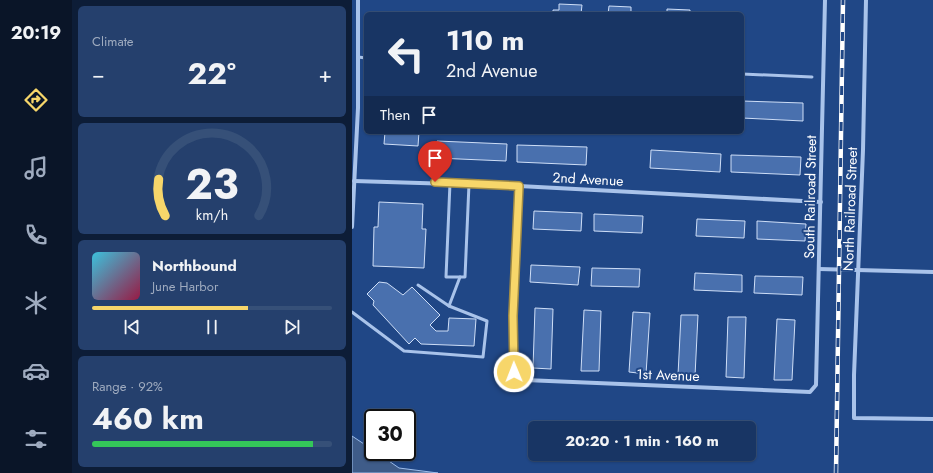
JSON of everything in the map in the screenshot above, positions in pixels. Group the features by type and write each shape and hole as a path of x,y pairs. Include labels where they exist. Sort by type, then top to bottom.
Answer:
{"street":[{"path":"352,227 353,181 358,108 358,0"},
{"name":"South Railroad Street","path":"810,392 816,385 820,270 825,0"},
{"name":"North Railroad Street","path":"866,0 860,270 856,318 854,418 933,419"},
{"path":"352,36 358,37"},
{"name":"2nd Avenue","path":"353,181 519,186 821,202"},
{"name":"1st Avenue","path":"519,186 513,316 514,372 525,380 810,392"},
{"path":"820,270 933,272"}],"lane":[{"path":"358,57 364,58"},
{"path":"744,74 812,77"},
{"path":"450,183 446,277 465,277 469,184"},
{"path":"449,306 460,277"},
{"path":"352,312 404,351 483,357 487,321 449,306 418,285"}],"water":[{"path":"352,436 364,444 364,461 389,461 399,468 438,473 352,473"}],"building":[{"path":"559,4 582,5 581,12 553,12 553,10 559,10"},
{"path":"609,6 631,7 631,12 608,12"},
{"path":"667,9 690,10 690,12 667,12"},
{"path":"744,101 803,103 803,121 744,118"},
{"path":"385,134 419,134 418,146 384,144"},
{"path":"437,141 507,144 506,161 436,158"},
{"path":"517,145 587,147 586,165 517,162"},
{"path":"651,150 721,154 720,172 650,168"},
{"path":"731,155 801,157 800,175 731,172"},
{"path":"379,202 423,204 422,229 426,229 424,268 373,266 374,227 378,227"},
{"path":"534,211 582,213 581,231 533,229"},
{"path":"594,214 643,216 642,233 594,231"},
{"path":"697,219 745,221 744,238 696,236"},
{"path":"757,221 806,224 805,241 757,239"},
{"path":"531,265 580,267 578,285 530,282"},
{"path":"592,268 640,269 639,287 591,286"},
{"path":"695,273 742,275 742,292 694,290"},
{"path":"755,276 803,277 802,295 754,293"},
{"path":"379,282 387,283 403,295 412,287 440,315 430,325 436,331 448,331 449,318 476,319 474,346 421,344 415,338 409,344 373,305 374,301 367,294"},
{"path":"535,308 553,309 551,369 533,368"},
{"path":"584,310 601,311 599,371 581,371"},
{"path":"633,312 650,313 646,374 629,372"},
{"path":"681,315 698,315 695,376 678,375"},
{"path":"728,317 746,317 744,378 726,377"},
{"path":"777,319 795,320 792,380 774,380"}],"railway":[{"path":"836,473 843,0"}],"route":[{"path":"435,182 519,186 513,316 514,372"}]}
